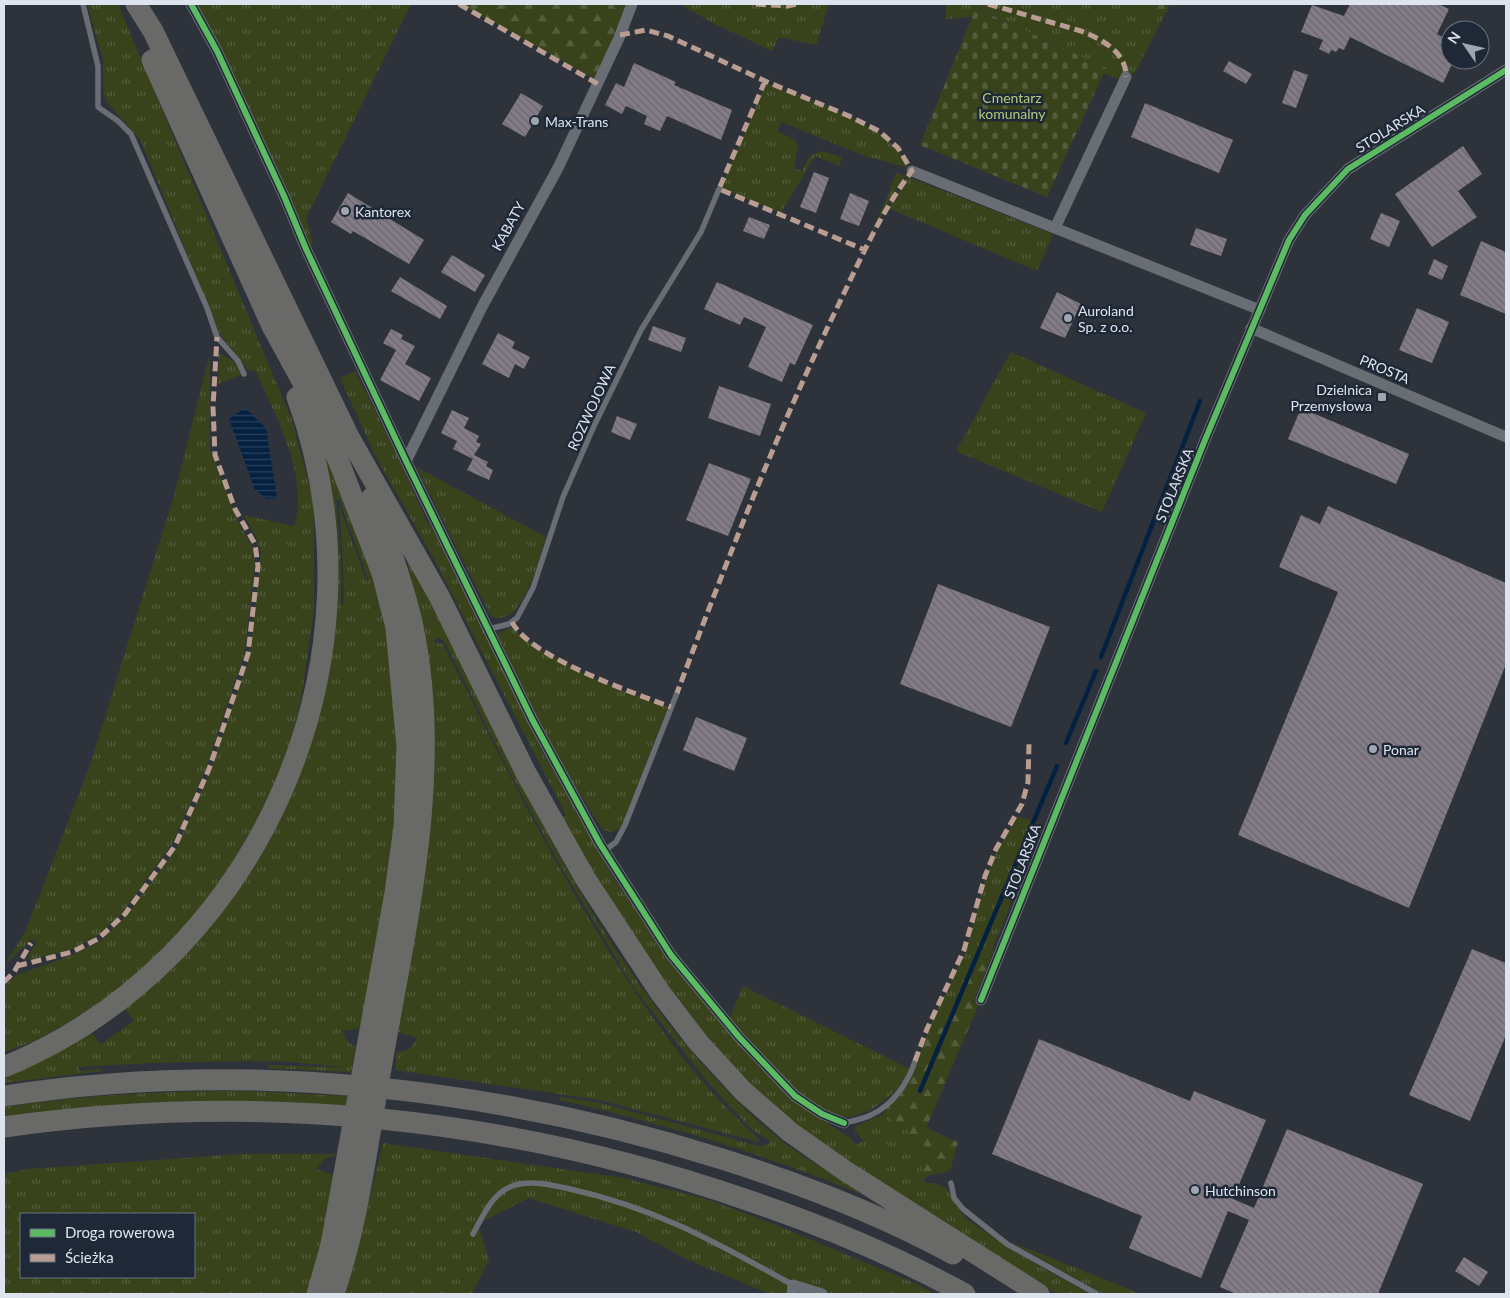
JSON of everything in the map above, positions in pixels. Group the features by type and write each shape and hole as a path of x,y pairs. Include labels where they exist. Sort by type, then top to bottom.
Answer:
{"highway":[{"path":"130,4 145,46 272,326 308,392 352,494 382,573 396,628 405,716 407,788 376,1044"},
{"path":"136,4 153,31 349,436 439,596 526,773 563,840 628,946 659,991 698,1042 743,1091 790,1132 844,1170 1039,1294"},
{"path":"4,1067 44,1049 90,1021 134,990 179,947 201,922 240,871 273,812 293,768 310,711 322,649 328,596 327,536 316,460 302,409 272,326"},
{"path":"334,1294 347,1250 355,1164 376,1044 417,859 424,791 425,745 421,686 412,623 397,568 349,436"},
{"path":"4,1096 127,1084 239,1081 321,1084 404,1091 474,1100 562,1116 673,1143 817,1192 891,1222 930,1241 1024,1294"},
{"path":"4,1127 106,1115 234,1110 398,1119 486,1132 644,1166 726,1192 806,1220 883,1252 964,1294"},
{"path":"317,1294 355,1164"}],"street":[{"path":"191,4 225,69 306,249 406,461 532,719 604,851 671,955 740,1037 795,1096 822,1114 844,1123"},
{"name":"KABATY","path":"406,461 491,291 558,168 619,38 632,4"},
{"name":"STOLARSKA","path":"981,1000 1251,328 1289,240 1305,215 1348,169 1506,70"},
{"path":"1056,228 1126,77"},
{"path":"912,171 1260,310"},
{"name":"PROSTA","path":"1251,328 1506,437"},
{"path":"792,1289 822,1294"}],"lane":[{"path":"83,4 98,66 98,107 118,121 131,134 207,308 217,337 238,361 244,374"},
{"name":"ROZWOJOWA","path":"489,629 513,622 526,604 563,497 598,418 642,330 701,232 719,189"},
{"path":"604,851 616,842 625,824 677,693"},
{"path":"844,1123 871,1115 894,1099 910,1077 916,1061"},
{"path":"473,1234 489,1207 501,1192 509,1187 524,1183 552,1185 645,1210 696,1231 792,1289"},
{"path":"952,1183 954,1198 963,1209 1007,1244 1097,1294"}],"green space":[{"path":"87,4 118,4 292,420 314,504 314,609 301,700 287,756 258,821 229,874 165,951 94,1008 35,1041 4,1052 4,986 17,975 70,956 101,941 125,917 176,849 205,784 250,656 261,553 256,537 244,515 294,526 298,507 294,467 288,446 255,370 250,372 220,334 140,139 108,104 103,92 103,60"},
{"path":"191,4 411,4 306,218 313,244 306,249"},
{"path":"460,4 628,4 595,79"},
{"path":"679,4 829,4 816,45 779,37 772,51 713,23"},
{"path":"946,4 1139,4 1139,8 1164,16 1135,73 1117,79 1103,73 1105,68 977,8 972,17 946,19"},
{"path":"1139,4 1170,4 1164,16 1138,8"},
{"name":"Cmentarz komunalny","path":"976,8 1106,68 1047,197 920,145"},
{"path":"766,83 836,110 869,127 884,137 896,149 909,168 865,156 781,122 777,131 794,139 798,146 794,168 802,171 810,156 821,151 842,157 841,167 815,156 781,213 721,188"},
{"path":"896,173 906,176 896,189 864,248 891,189"},
{"path":"908,177 1053,234 1037,271 888,208"},
{"path":"1011,352 1146,413 1102,512 956,451"},
{"path":"210,353 210,450 240,526 252,545 255,563 244,655 205,771 172,844 123,912 97,936 72,949 30,960 28,957 36,943 32,939 4,966 26,930 89,768 174,496"},
{"path":"219,353 235,362 241,375 218,384"},
{"path":"355,371 401,463 427,522 441,536 539,745 610,872 666,956 799,1105 849,1137 856,1145 863,1141 855,1131 855,1127 883,1114 909,1131 927,1176 924,1179 925,1183 934,1183 946,1189 965,1217 1002,1243 1090,1294 1057,1294 794,1129 750,1090 652,970 560,818 566,815 435,561 376,457 340,378"},
{"path":"321,444 366,552 389,644 399,729 395,820 383,909 361,1028 343,1031 346,1041 356,1047 351,1072 268,1068 268,1065 349,1068 293,1062 152,1063 78,1067 79,1071 102,1069 102,1071 4,1083 4,1074 183,952 318,709 318,445","holes":["339,499 369,581 367,582 339,506 344,604 341,605 341,561 336,503 334,501","125,1009 134,1021 101,1044 92,1033"]},
{"path":"416,467 546,537 528,590 512,613 502,618 491,616"},
{"path":"409,561 545,829 621,958 665,1019 713,1076 743,1107 787,1145 848,1183 861,1194 750,1153 674,1129 559,1100 560,1097 600,1103 759,1146 767,1145 770,1141 751,1129 705,1079 634,988 560,865 507,767 449,650 443,640 438,638 433,641 443,644 534,822 573,892 612,956 649,1012 690,1067 735,1117 760,1140 759,1142 599,1100 395,1070 397,1051 409,1049 417,1038 398,1032 432,691 427,643 407,562"},
{"path":"512,627 521,637 596,680 668,707 622,826 617,830 610,832 602,829 552,749 497,634"},
{"path":"1018,816 1032,821 945,1028 930,1026 966,951 986,876 998,849"},
{"path":"1035,822 1043,825 994,945 993,953 981,951"},
{"path":"981,951 993,953 973,1002 979,1004 926,1128 958,1142 950,1171 927,1176 909,1131 883,1114 911,1078 930,1026 945,1028 919,1092 921,1093"},
{"path":"743,986 910,1069 897,1090 871,1110 851,1117 835,1115 796,1095 729,1020"},
{"path":"245,1091 347,1096 345,1106 282,1102 192,1102 4,1117 4,1107 64,1099 154,1093"},
{"path":"383,1143 624,1178 706,1199 766,1221 917,1284 935,1294 770,1294 688,1260 636,1232 528,1198 478,1224 489,1260 472,1294 346,1294"},
{"path":"242,1154 337,1154 325,1159 316,1169 334,1175 325,1231 308,1294 4,1294 4,1174 29,1169"},
{"path":"1011,1242 1141,1294 1103,1294"}],"water":[{"path":"245,408 266,428 277,498 267,499 255,490 229,419"}],"building":[{"path":"1350,4 1438,4 1449,9 1444,20 1440,20 1440,28 1437,34 1440,36 1440,70 1449,70 1443,83 1350,37 1344,50 1339,48 1336,52 1331,50 1329,54 1319,49 1323,40 1301,32 1312,5 1344,16"},
{"path":"1229,61 1252,74 1246,84 1223,71"},
{"path":"634,63 676,82 674,85 732,110 721,140 667,116 660,131 644,124 647,116 626,106 622,114 605,105 616,83 624,87"},
{"path":"1294,70 1308,75 1296,108 1282,103"},
{"path":"521,93 543,106 525,137 502,124"},
{"path":"1145,103 1233,140 1219,173 1131,137"},
{"path":"1463,146 1482,174 1458,191 1477,217 1432,247 1395,194"},
{"path":"814,172 829,178 816,213 800,207"},
{"path":"348,193 424,240 409,264 353,231 351,234 331,222"},
{"path":"850,193 869,201 859,226 840,219"},
{"path":"1381,213 1400,221 1389,247 1370,239"},
{"path":"749,217 770,225 764,239 743,231"},
{"path":"1196,228 1227,239 1221,256 1190,245"},
{"path":"1481,241 1506,252 1506,314 1460,295"},
{"path":"452,255 485,275 475,292 441,272"},
{"path":"1434,259 1448,266 1442,280 1428,274"},
{"path":"400,277 447,306 440,319 391,291"},
{"path":"717,282 813,325 795,365 790,363 782,382 748,367 766,327 744,317 740,325 704,309"},
{"path":"1057,292 1081,304 1065,338 1040,328"},
{"path":"1417,308 1449,322 1432,363 1399,350"},
{"path":"653,326 686,338 681,352 648,340"},
{"path":"391,329 403,335 401,339 415,346 405,364 431,378 419,401 380,380 396,350 383,343"},
{"path":"498,333 515,342 512,348 530,357 524,369 515,364 509,378 482,364"},
{"path":"719,386 771,404 760,436 708,418"},
{"path":"1301,408 1409,454 1396,484 1288,439"},
{"path":"452,410 469,418 464,428 479,436 476,442 481,444 474,455 488,462 486,466 493,470 489,480 467,470 473,459 453,449 457,441 441,433"},
{"path":"617,416 637,424 630,440 611,432"},
{"path":"709,463 751,479 728,536 686,520"},
{"name":"Ponar","path":"1328,506 1506,583 1506,664 1409,908 1238,835 1338,592 1279,567 1301,515 1320,524"},
{"path":"938,584 1050,627 1011,727 900,684"},
{"path":"696,717 747,738 734,771 683,750"},
{"path":"1472,949 1506,963 1506,1035 1470,1121 1409,1095"},
{"path":"1039,1039 1190,1101 1194,1091 1266,1120 1233,1199 1254,1208 1287,1129 1423,1184 1378,1294 1236,1294 1220,1287 1249,1220 1228,1211 1201,1278 1129,1248 1142,1216 992,1154"},
{"path":"1464,1257 1488,1272 1479,1286 1455,1271"}],"waterway":[{"path":"1101,657 1200,401"},
{"path":"1066,743 1096,671"},
{"path":"920,1091 1057,766"}],"marked path":[{"path":"459,4 598,84"},
{"path":"756,4 787,6 798,4"},
{"path":"988,4 1081,31 1097,38 1111,48 1122,60 1126,77"},
{"path":"620,35 646,30 668,36 765,81 849,116 879,131 898,148 912,171 889,205 870,240 812,360 751,502 677,693"},
{"path":"765,81 719,189 865,250"},
{"path":"17,966 72,952 98,939 125,914 175,846 209,769 248,654 258,566 255,544 235,509 215,455 213,407 217,337"},
{"path":"512,622 522,635 560,661 609,683 671,707"},
{"path":"915,1061 927,1029 964,950 985,876 996,849 1022,804 1028,782 1029,743"},
{"path":"4,982 14,972 31,943"}],"cycle path":[{"path":"191,4 217,51 284,196 306,249 406,461 532,719 600,844 671,955 739,1037 795,1096 822,1114 844,1123"},
{"path":"981,1000 1205,440 1289,240 1305,215 1348,169 1506,70"}],"place":[{"name":"Max-Trans","path":"535,121"},
{"name":"Kantorex","path":"345,211"},
{"name":"Auroland Sp. z o.o.","path":"1068,318"},
{"name":"Dzielnica Przemysłowa","path":"1382,397"},
{"name":"Ponar","path":"1373,749"},
{"name":"Hutchinson","path":"1195,1190"}]}
